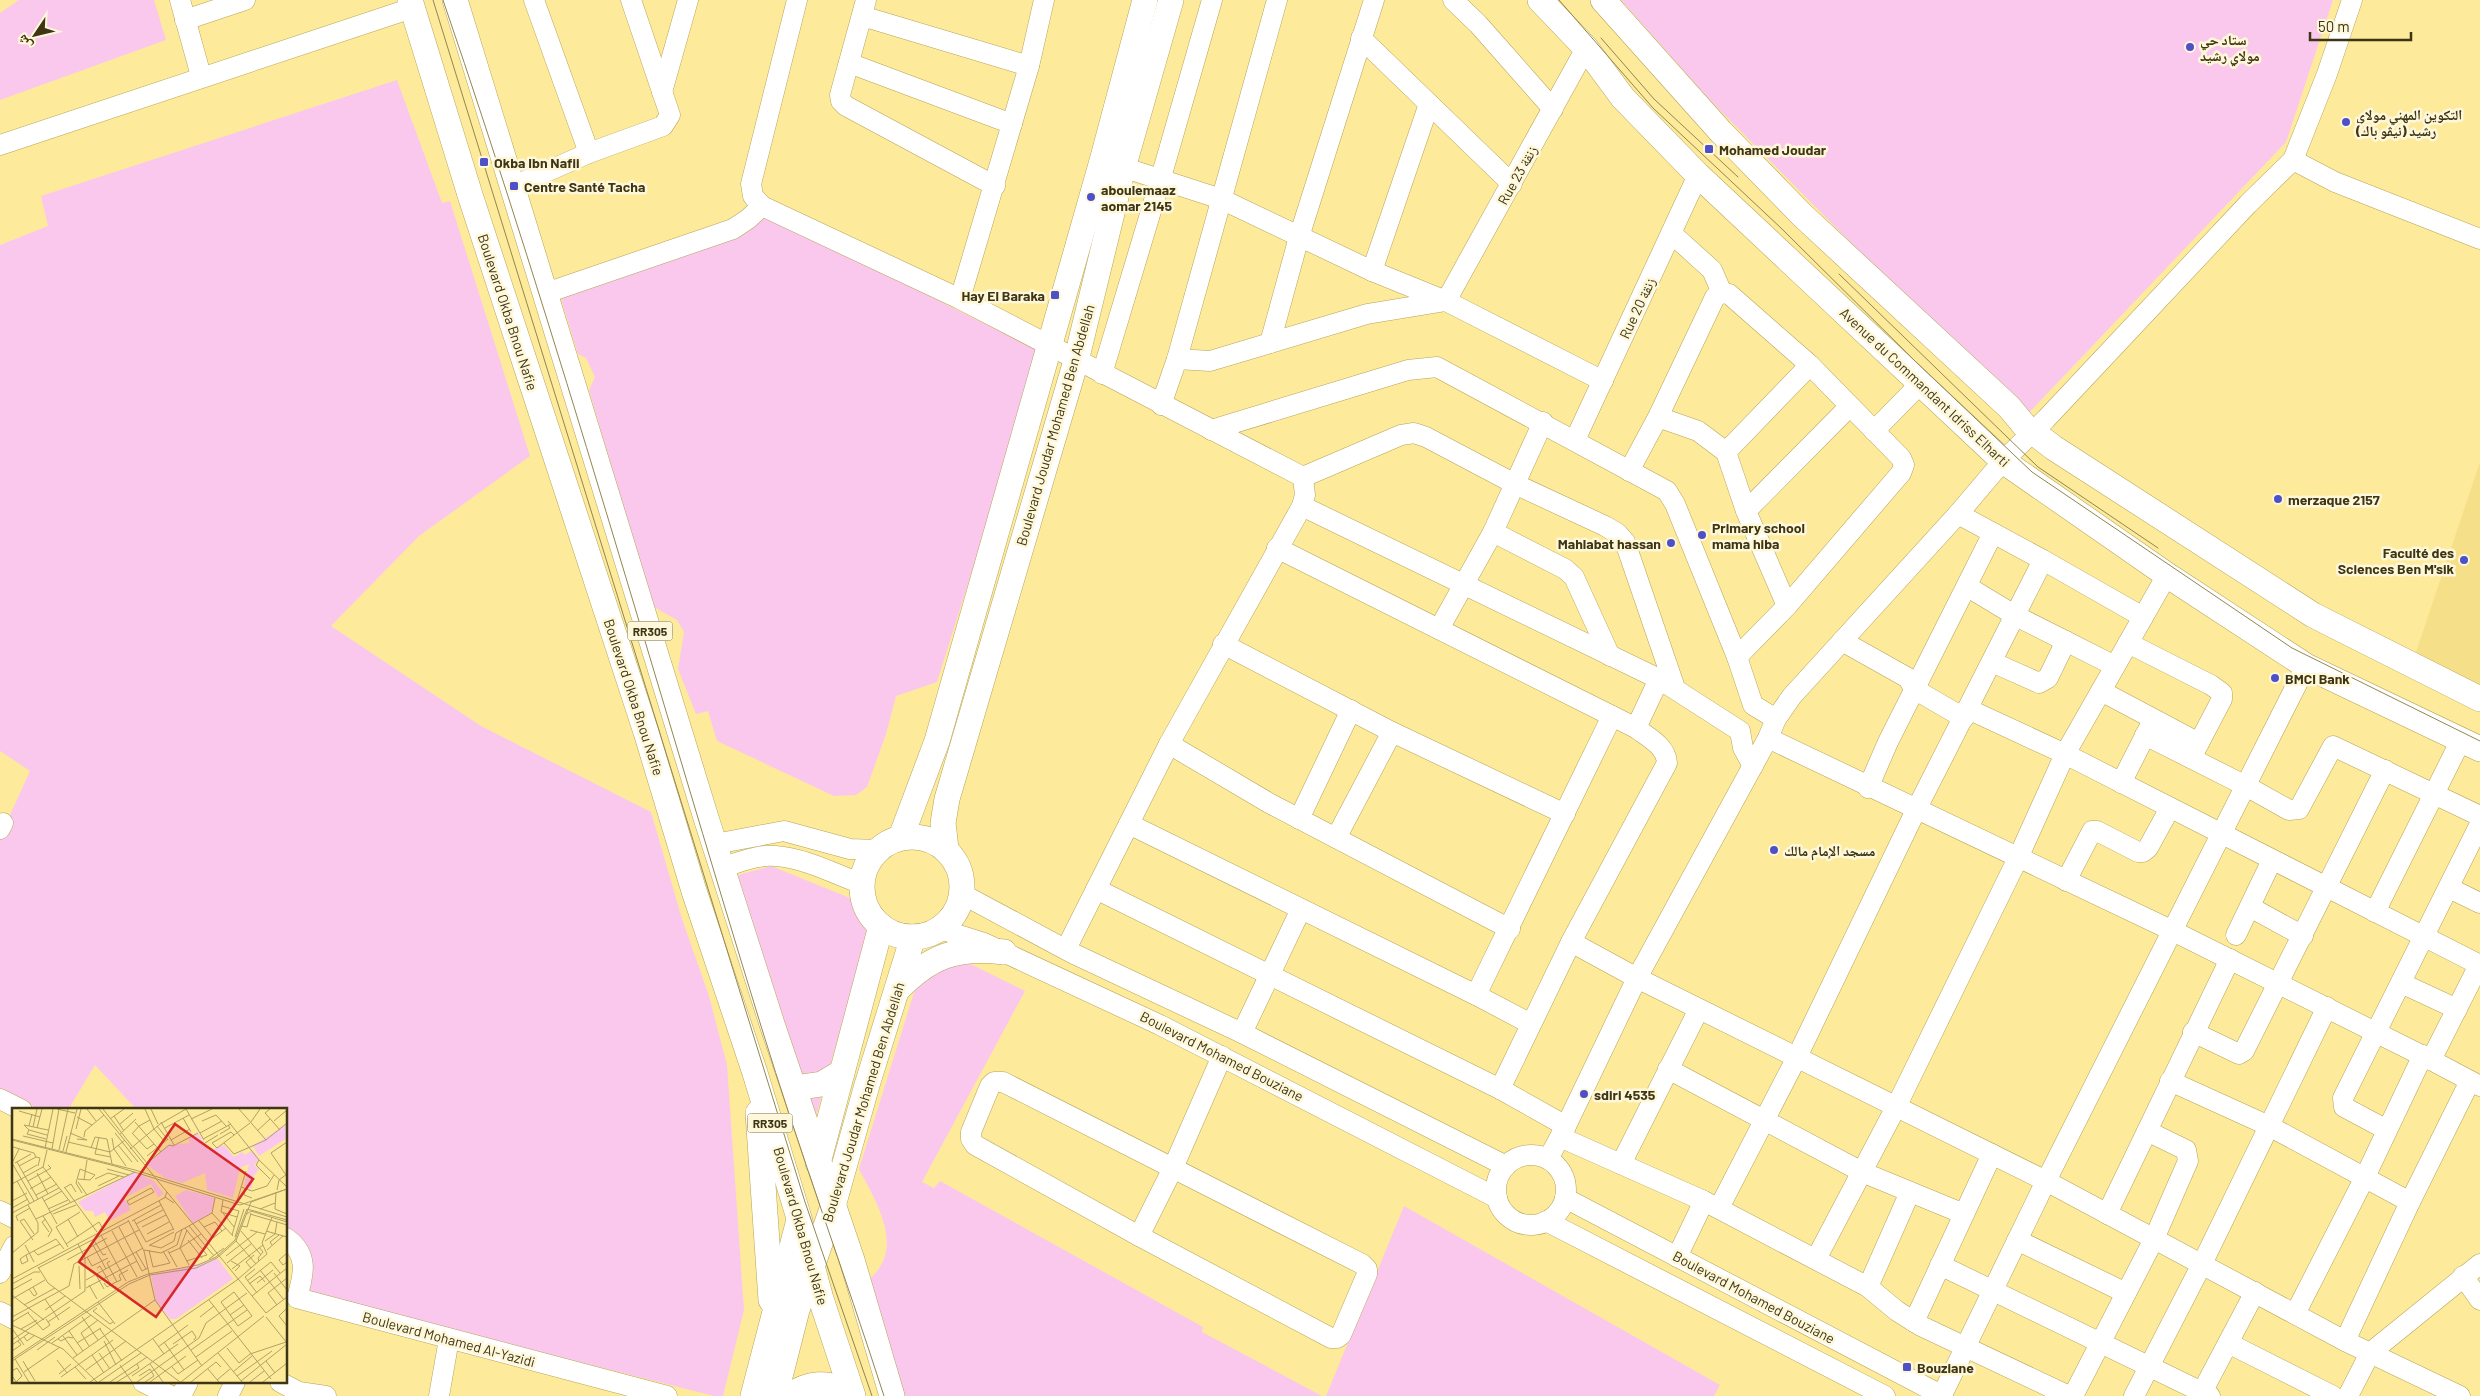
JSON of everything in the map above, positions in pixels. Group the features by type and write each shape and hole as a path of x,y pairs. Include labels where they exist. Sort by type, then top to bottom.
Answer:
{"main road":[{"name":"RR305","path":"455,0 494,130 514,186 718,856 833,1206 892,1396"},
{"name":"Boulevard Joudar Mohamed Ben Abdellah","path":"946,849 943,823 947,799 1076,361 1112,164 1145,0"},
{"name":"Boulevard Joudar Mohamed Ben Abdellah","path":"901,837 937,741 1049,346 1171,0"},
{"name":"Avenue du Commandant Idriss Elharti","path":"1540,0 1586,48 1623,98 1698,175 2003,461 2167,574 2306,666 2471,744"},
{"path":"1603,0 1721,132 1802,215 2033,432 2054,448 2313,616 2480,699"},
{"name":"Boulevard Okba Bnou Nafie","path":"411,4 485,242 646,732 694,891 755,1073 853,1396"},
{"path":"901,837 925,838 946,849 957,864 962,881 962,894 957,911 940,929 927,935 913,937 896,934 880,926 864,902 862,884 868,861 877,850 888,842 901,837"},
{"name":"Boulevard Joudar Mohamed Ben Abdellah","path":"753,1396 799,1218 818,1162 880,926"},
{"name":"Boulevard Joudar Mohamed Ben Abdellah","path":"775,1396 802,1295 833,1206 913,937"},
{"path":"896,992 913,974 933,960 980,949 1004,952"},
{"path":"794,1088 822,1084 842,1072"},
{"path":"755,1073 773,1322"},
{"path":"789,1396 806,1386 816,1385 834,1388 847,1396"}],"street":[{"path":"180,0 201,76"},
{"path":"185,20 245,0"},
{"path":"534,0 589,153"},
{"path":"514,186 589,153 663,126 670,115 631,0"},
{"path":"662,92 688,0"},
{"path":"796,0 751,184 753,196 762,206 960,299 1160,405 1303,477"},
{"path":"960,299 1012,124 1044,0"},
{"path":"1102,374 1212,0"},
{"path":"1160,405 1177,360 1278,0"},
{"path":"1270,343 1299,237 1374,0"},
{"path":"1453,0 1478,24 1552,109"},
{"path":"1548,1159 1563,1132 1637,978 1753,766 1776,719 1792,696 1958,514 2003,461 2033,432 2248,204 2293,160 2327,74 2352,0"},
{"path":"0,145 411,4"},
{"path":"994,186 840,101 864,8 1028,66"},
{"path":"1361,38 1512,184"},
{"name":"Rue 23 زنقة","path":"1446,301 1586,48"},
{"path":"849,63 1012,124"},
{"path":"1372,271 1429,104"},
{"path":"2293,160 2335,182 2480,239"},
{"path":"1112,164 1160,181 1221,199 1372,271 1446,301 1603,381"},
{"name":"Rue 20 زنقة","path":"1575,440 1698,175"},
{"path":"546,293 733,229 748,220 762,206"},
{"path":"1672,233 1712,270 1722,293"},
{"path":"1629,471 1658,417 1715,297 1722,293 1729,294 1810,366 1901,458 1904,465 1902,474 1787,606 1737,657"},
{"path":"1177,360 1210,361 1368,314 1446,301"},
{"path":"1726,452 1810,366"},
{"path":"1212,430 1422,367 1437,367 1543,422 1667,491 1675,504 1737,657 1753,705 1776,719"},
{"path":"1874,430 1921,383"},
{"path":"1746,511 1850,406"},
{"path":"1658,417 1698,431 1726,452 1746,511 1787,606"},
{"path":"1438,629 1493,532 1543,422"},
{"path":"1303,477 1401,435 1414,433 1426,437 1515,484 1605,526 1617,533 1625,542 1667,683"},
{"path":"1066,949 1169,744 1223,644 1302,506 1305,495 1303,477"},
{"path":"1302,506 1667,683 1740,731"},
{"path":"1958,514 2044,560 2143,617"},
{"path":"1493,532 1565,569 1574,577 1610,656"},
{"path":"1868,788 1914,689 1968,587 1993,533"},
{"path":"1277,548 1636,728 1664,750 1668,763 1571,942 1500,1089"},
{"path":"1677,1257 1765,1120 1797,1058 1916,810 2044,560"},
{"path":"1816,1259 1896,1107 2018,858 2065,754 2167,574"},
{"path":"1968,587 2016,616 2115,666"},
{"path":"1842,641 1908,678 1914,689 2065,754 2480,965 2457,1009 2427,1057 2387,1130 2295,1314"},
{"path":"1992,662 2040,684 2048,678 2066,641"},
{"path":"2128,643 2220,690 2222,699 2195,751"},
{"path":"1223,644 1392,732 1565,814"},
{"path":"1943,1396 2046,1181 2306,666"},
{"path":"1636,728 1667,683"},
{"path":"2101,691 2150,726 2195,751 2246,786 2289,810 2295,811 2306,796 2333,746 2480,816"},
{"path":"1753,705 1740,731 1743,748 1753,766"},
{"path":"1299,819 1351,710"},
{"path":"1476,994 1510,929 1612,716"},
{"path":"2121,783 2150,726"},
{"path":"1336,838 1392,732"},
{"path":"1768,738 1868,788 2172,931 2427,1057 2477,1084 2410,1202 2345,1341"},
{"path":"1169,744 1299,819 1510,929"},
{"path":"2375,912 2435,793 2471,744"},
{"path":"2193,1032 2238,1054 2242,1053 2279,984 2385,770"},
{"path":"2066,881 2092,831 2138,852 2143,852 2148,848 2170,808"},
{"path":"1129,824 1476,994 1531,1024"},
{"path":"2387,1130 2344,1107 2342,1103 2480,824"},
{"path":"718,856 784,831 850,849 877,850"},
{"path":"718,856 760,857 775,855 792,859 862,884"},
{"path":"2236,935 2272,860"},
{"path":"2449,888 2480,903"},
{"path":"1096,889 1500,1089 1563,1132 1622,1164 1712,1204 1868,1287 1897,1311 1914,1322 2069,1396"},
{"name":"Boulevard Mohamed Bouziane","path":"962,894 1066,949 1242,1033 1506,1166"},
{"path":"2250,907 2303,936"},
{"path":"1242,1033 1301,909"},
{"name":"Boulevard Mohamed Bouziane","path":"940,929 1004,952 1222,1056 1497,1198"},
{"path":"1571,942 1637,978 2046,1181 2370,1353 2421,1388 2460,1396"},
{"path":"2107,1214 2193,1032 2230,960"},
{"path":"2402,983 2457,1009"},
{"path":"2134,1396 2202,1264 2326,1007"},
{"path":"1622,1164 1699,1009"},
{"path":"1139,1236 1173,1168 1222,1056"},
{"path":"1668,1069 1862,1172 1964,1214"},
{"path":"2170,1081 2269,1126 2410,1202"},
{"path":"994,1082 1003,1082 1173,1168 1362,1264 1367,1269 1341,1334 1336,1338 1331,1338 1139,1236 975,1145 971,1140 971,1132 990,1086 994,1082"},
{"path":"0,1099 18,1108"},
{"path":"2073,1396 2154,1238 2188,1161 2189,1155 2186,1150 2146,1131"},
{"path":"1914,1322 1992,1154"},
{"path":"1526,1155 1537,1155 1548,1159 1557,1166 1564,1176 1566,1187 1562,1208 1546,1222 1527,1225 1511,1218 1502,1209 1497,1198 1498,1181 1506,1166 1515,1158 1526,1155"},
{"path":"1868,1287 1910,1192"},
{"name":"Boulevard Mohamed Bouziane","path":"1565,1198 1943,1396"},
{"path":"0,1211 12,1217"},
{"name":"Boulevard Mohamed Bouziane","path":"1546,1222 1872,1393"},
{"name":"Boulevard Mohamed Al-Yazidi","path":"288,1240 297,1247 304,1265 304,1274 291,1300 449,1340 642,1393 667,1396"},
{"path":"2017,1240 2126,1293"},
{"path":"0,1273 12,1250"},
{"path":"2348,1396 2370,1353 2480,1264"},
{"path":"1940,1265 2101,1342 2204,1395 2228,1343 2255,1292"},
{"path":"2463,1276 2480,1300"},
{"path":"0,1312 12,1318"},
{"path":"439,1396 449,1340"},
{"path":"2228,1343 2333,1396"},
{"path":"147,1384 171,1396"},
{"path":"181,1396 187,1384"},
{"path":"228,1396 234,1384"},
{"path":"283,1384 297,1394 326,1396"}],"shaded area":[{"path":"19,0 154,0 166,40 0,100 0,13"},
{"path":"1621,0 2333,0 2286,142 2024,418 1709,99"},
{"path":"397,80 442,203 450,201 530,456 419,536 331,626 481,726 651,812 682,919 709,996 727,1065 744,1310 723,1396 714,1396 305,1293 288,1240 288,1108 135,1108 95,1065 69,1108 37,1108 0,1091 0,837 30,771 0,751 0,245 48,226 41,196"},
{"path":"766,214 1041,352 937,682 896,696 886,734 867,787 856,795 834,796 717,741 708,711 696,714 678,669 684,632 677,620 652,606 589,390 595,377 586,358 578,354 561,299"},
{"name":"Faculté des Sciences Ben M'sik","path":"2480,462 2480,685 2414,658"},
{"path":"771,866 850,898 867,933 813,1127 731,877"},
{"path":"938,948 1025,991 922,1182 934,1188 940,1181 1203,1327 1202,1332 1322,1396 897,1396 863,1284 877,1272 884,1258 887,1244 885,1229 881,1214 859,1169 926,954"},
{"path":"1404,1206 1720,1385 1714,1396 1326,1396"}],"tram line":[{"path":"433,0 805,1202 872,1396"},
{"path":"443,0 486,127 567,383 776,1072 884,1396"},
{"path":"1559,0 1653,108 1781,228 1916,362 2032,472 2292,648 2480,741"},
{"path":"1601,38 1654,99 1738,177"},
{"path":"1839,274 2038,467 2158,548"}],"place":[{"name":"ستاد حي مولاي رشيد","path":"2190,47"},
{"name":"التكوين المهني مولاي رشيد (نيڤو باك)","path":"2346,122"},
{"name":"Mohamed Joudar","path":"1709,149"},
{"name":"Okba Ibn Nafii","path":"484,162"},
{"name":"Centre Santé Tacha","path":"514,186"},
{"name":"aboulemaaz aomar 2145","path":"1091,197"},
{"name":"Hay El Baraka","path":"1055,295"},
{"name":"merzaque 2157","path":"2278,499"},
{"name":"Primary school mama hiba","path":"1702,535"},
{"name":"Mahlabat hassan","path":"1671,543"},
{"name":"Faculté des Sciences Ben M'sik","path":"2464,560"},
{"name":"BMCI Bank","path":"2275,678"},
{"name":"مسجد الإمام مالك","path":"1774,850"},
{"name":"sdiri 4535","path":"1584,1094"},
{"name":"Bouziane","path":"1907,1367"}]}
